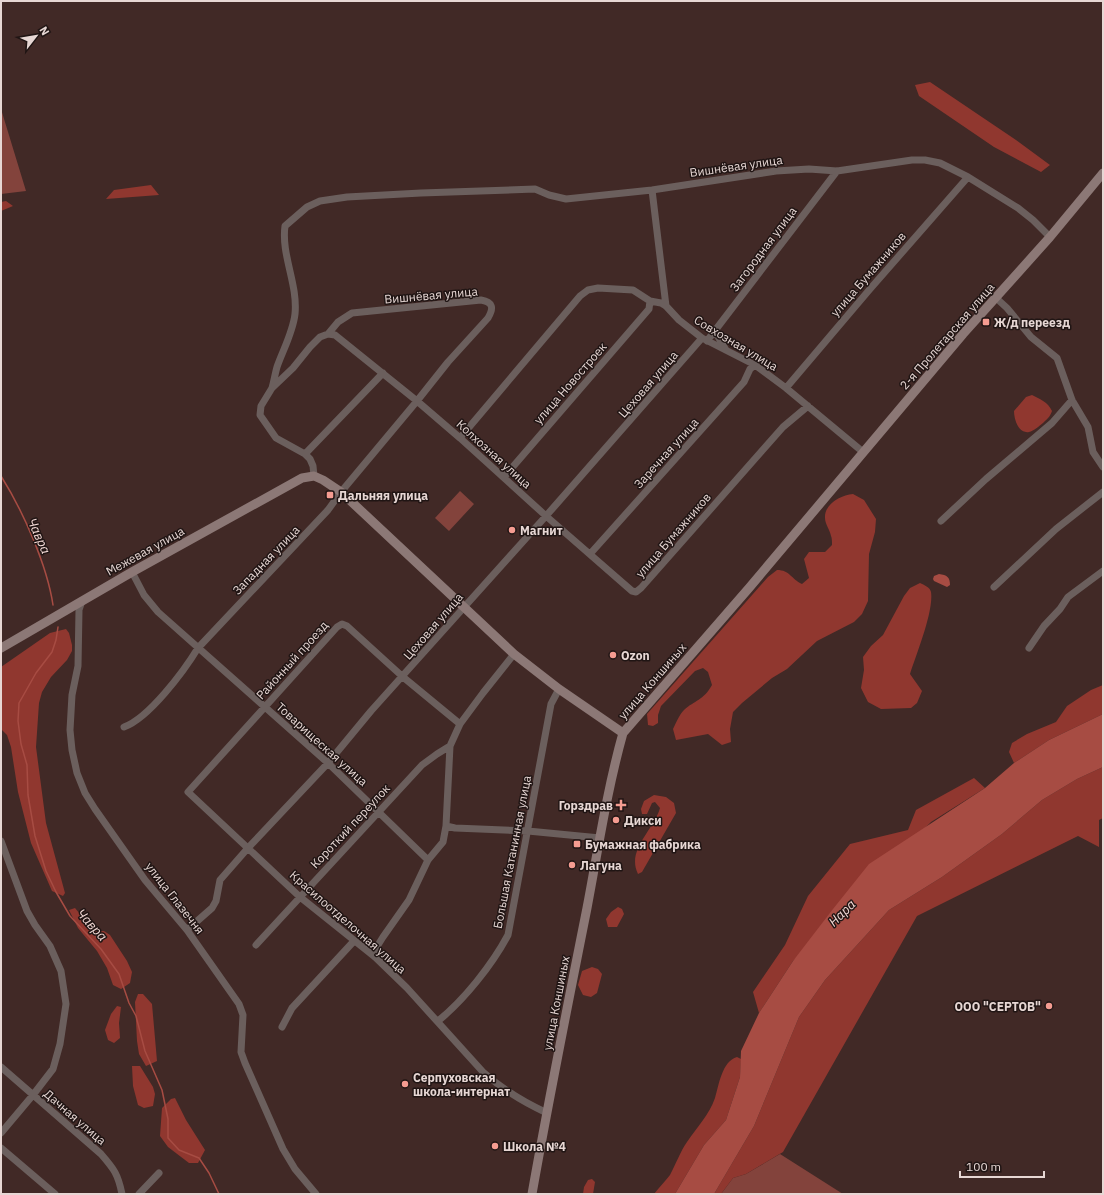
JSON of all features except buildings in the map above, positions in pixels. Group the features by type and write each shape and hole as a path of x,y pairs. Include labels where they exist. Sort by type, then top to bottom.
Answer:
{"main road":[{"name":"2-я Пролетарская улица","path":"863,452 995,297 1050,237 1103,173"},
{"name":"улица Коншиных","path":"532,1194 600,838 617,754 623,733 749,588 863,452"},
{"path":"314,476 341,492 514,654 559,689 623,733"},
{"name":"Межевая улица","path":"1,648 132,572 302,478 314,476"}],"street":[{"name":"Вишнёвая улица","path":"272,388 277,367 295,314 295,298 284,236 285,226 307,207 320,201 347,197 535,189 549,195 566,199 652,190 776,171 809,169 837,171 912,160 925,160 940,163 968,177 1018,208 1034,220 1050,237"},
{"name":"Загородная улица","path":"704,339 716,329 837,171"},
{"name":"улица Бумажников","path":"786,388 968,177"},
{"path":"652,190 666,306"},
{"name":"Совхозная улица","path":"460,438 580,296 588,290 598,288 633,290 650,301 666,306 679,320 704,339 755,365 786,388 863,452"},
{"path":"995,297 1007,308 1031,338 1057,358 1072,400 1088,426 1093,452 1103,467"},
{"name":"Вишнёвая улица","path":"331,334 338,322 352,313 481,300 492,306 492,312 488,318 448,362 417,401"},
{"name":"улица Новостроек","path":"504,478 649,309 650,301"},
{"path":"716,329 717,335 727,351"},
{"path":"314,476 313,466 310,459 305,454 276,438 260,415 261,406 272,388 293,368 310,347 320,337 331,334"},
{"name":"Колхозная улица","path":"331,334 417,401 546,516 632,591 636,592"},
{"name":"Цеховая улица","path":"187,930 212,908 216,901 220,880 328,763 463,607 704,339"},
{"name":"Заречная улица","path":"590,554 744,382 750,369 755,365"},
{"path":"305,454 383,373"},
{"path":"941,521 986,479 1052,422 1072,400"},
{"name":"Западная улица","path":"124,727 138,720 183,671 198,648 328,510 341,492 417,401"},
{"name":"улица Бумажников","path":"636,592 783,427 808,406"},
{"path":"994,587 1056,529 1103,492"},
{"path":"1029,648 1044,626 1060,609 1068,597 1103,571"},
{"name":"Товарищеская улица","path":"132,572 144,595 151,604 198,648 328,763 428,860"},
{"name":"улица Глазечня","path":"82,601 79,610 78,666 72,695 70,730 72,750 77,773 85,793 95,809 145,880 187,930 239,1004 243,1015 241,1052 245,1063 283,1149 295,1169 316,1194"},
{"name":"Районный проезд","path":"188,792 337,627 342,624 347,626 403,677 460,724"},
{"path":"374,957 378,945 409,900 428,860 443,842 446,826 450,746 460,724 482,693 514,654"},
{"name":"Большая Катанинная улица","path":"438,1021 467,994 502,946 508,935 551,704 559,689"},
{"name":"Короткий переулок","path":"256,945 422,766 450,746"},
{"name":"Красилоотделочная улица","path":"188,792 300,897 374,957 407,988 483,1072 497,1084 528,1104 547,1113"},
{"path":"446,826 455,828 528,831 600,838"},
{"path":"1,841 27,910 35,925 50,946 61,971 66,1004 60,1044 53,1069 34,1095 1,1133"},
{"path":"282,1027 292,1008 354,941"},
{"name":"Дачная улица","path":"1,1067 101,1154 113,1168 119,1179 122,1194"},
{"path":"1,1148 55,1194"},
{"path":"139,1194 159,1173"}],"shaded area":[{"path":"930,82 1016,140 1050,165 1041,172 994,147 919,96 915,85"},
{"path":"1,109 26,191 1,194"},
{"path":"151,185 159,195 106,199 114,190"},
{"path":"6,201 13,206 1,211 1,202"},
{"path":"1032,395 1046,403 1052,411 1048,418 1035,430 1025,432 1022,431 1017,425 1014,411 1026,397"},
{"path":"460,491 474,504 449,531 435,518"},
{"path":"853,494 864,500 876,519 875,532 869,554 868,601 862,614 854,622 817,641 787,669 772,678 742,703 733,712 730,729 731,742 722,745 708,734 676,740 673,729 681,714 684,710 699,700 712,685 708,672 703,668 695,671 661,706 658,715 658,723 653,726 648,725 647,714 768,577 777,570 781,570 788,573 802,584 809,578 804,559 809,552 825,552 832,545 825,520 827,508 839,498"},
{"path":"920,583 927,586 931,592 930,610 910,674 922,691 917,703 911,708 881,709 868,702 861,688 864,670 863,657 871,646 883,635 904,596 910,588"},
{"path":"66,629 69,633 72,651 67,660 51,677 42,692 39,703 36,747 46,823 65,893 63,896 52,891 31,843 18,792 11,747 7,735 1,729 1,667 50,633"},
{"path":"1103,685 1103,714 1049,740 1014,763 1009,752 1012,743 1027,734 1056,722 1067,706 1091,690"},
{"path":"1103,767 1103,818 1099,820 1099,847 1078,836 917,916 783,1152 746,1174 733,1178 721,1194 714,1194 754,1126 799,1017 825,980 889,910 942,877 1002,834 1042,800 1077,779"},
{"path":"974,778 985,788 931,822 793,961 759,1013 753,992 785,945 808,896 850,844 908,830 916,810"},
{"path":"654,795 666,797 674,803 676,813 642,872 638,874 635,865 638,848 657,816 660,808 655,802 652,803 647,814 642,814 641,809 644,801"},
{"path":"618,907 622,909 624,914 617,927 608,927 606,919 611,912"},
{"path":"75,908 96,931 104,931 110,935 127,961 132,972 130,983 121,989 113,985 107,968 97,951 78,928 69,910"},
{"path":"592,967 598,969 602,974 597,993 591,997 583,995 578,985 582,971"},
{"path":"138,994 143,994 152,1004 157,1061 146,1066 139,1054 137,1041 135,1002"},
{"path":"117,1006 121,1007 119,1023 120,1038 114,1043 108,1040 105,1030 111,1014"},
{"path":"737,1057 741,1059 740,1077 726,1120 704,1145 675,1194 654,1194 670,1175 691,1136 710,1110 722,1074 728,1063"},
{"path":"132,1066 140,1066 153,1087 155,1094 153,1106 144,1108 138,1105 133,1086"},
{"path":"175,1098 186,1120 205,1150 198,1163 189,1163 168,1147 160,1136 162,1108 171,1099"},
{"path":"780,1154 843,1194 721,1194 733,1178 746,1174"},
{"path":"592,1179 595,1182 593,1194 583,1194 584,1187 588,1180"}],"water":[{"path":"939,574 948,577 950,585 947,587 934,581 934,576"},
{"name":"Нара","path":"1103,714 1103,767 1077,779 1042,800 1002,834 942,877 889,910 825,980 799,1017 754,1126 714,1194 675,1194 704,1145 726,1120 740,1077 741,1051 759,1013 793,961 869,864 985,788 1014,763 1049,740"}],"waterway":[{"name":"Чавра","path":"1,476 18,505 40,556 50,589 53,605"},
{"name":"Чавра","path":"58,627 52,652 36,673 19,703 18,721 21,744 27,765 28,795 35,836 46,871 70,916 101,949 119,974 129,1003 136,1016 145,1051 162,1090 168,1119 168,1138 179,1150 199,1158 209,1173 219,1194"}],"place":[{"name":"Ж/д переезд","path":"986,322"},
{"name":"Дальняя улица","path":"330,495"},
{"name":"Магнит","path":"512,530"},
{"name":"Ozon","path":"613,655"},
{"name":"Горздрав","path":"621,805"},
{"name":"Дикси","path":"616,820"},
{"name":"Бумажная фабрика","path":"577,844"},
{"name":"Лагуна","path":"572,865"},
{"name":"ООО \"СЕРТОВ\"","path":"1049,1006"},
{"name":"Серпуховская школа-интернат","path":"405,1084"},
{"name":"Школа №4","path":"495,1146"}]}
